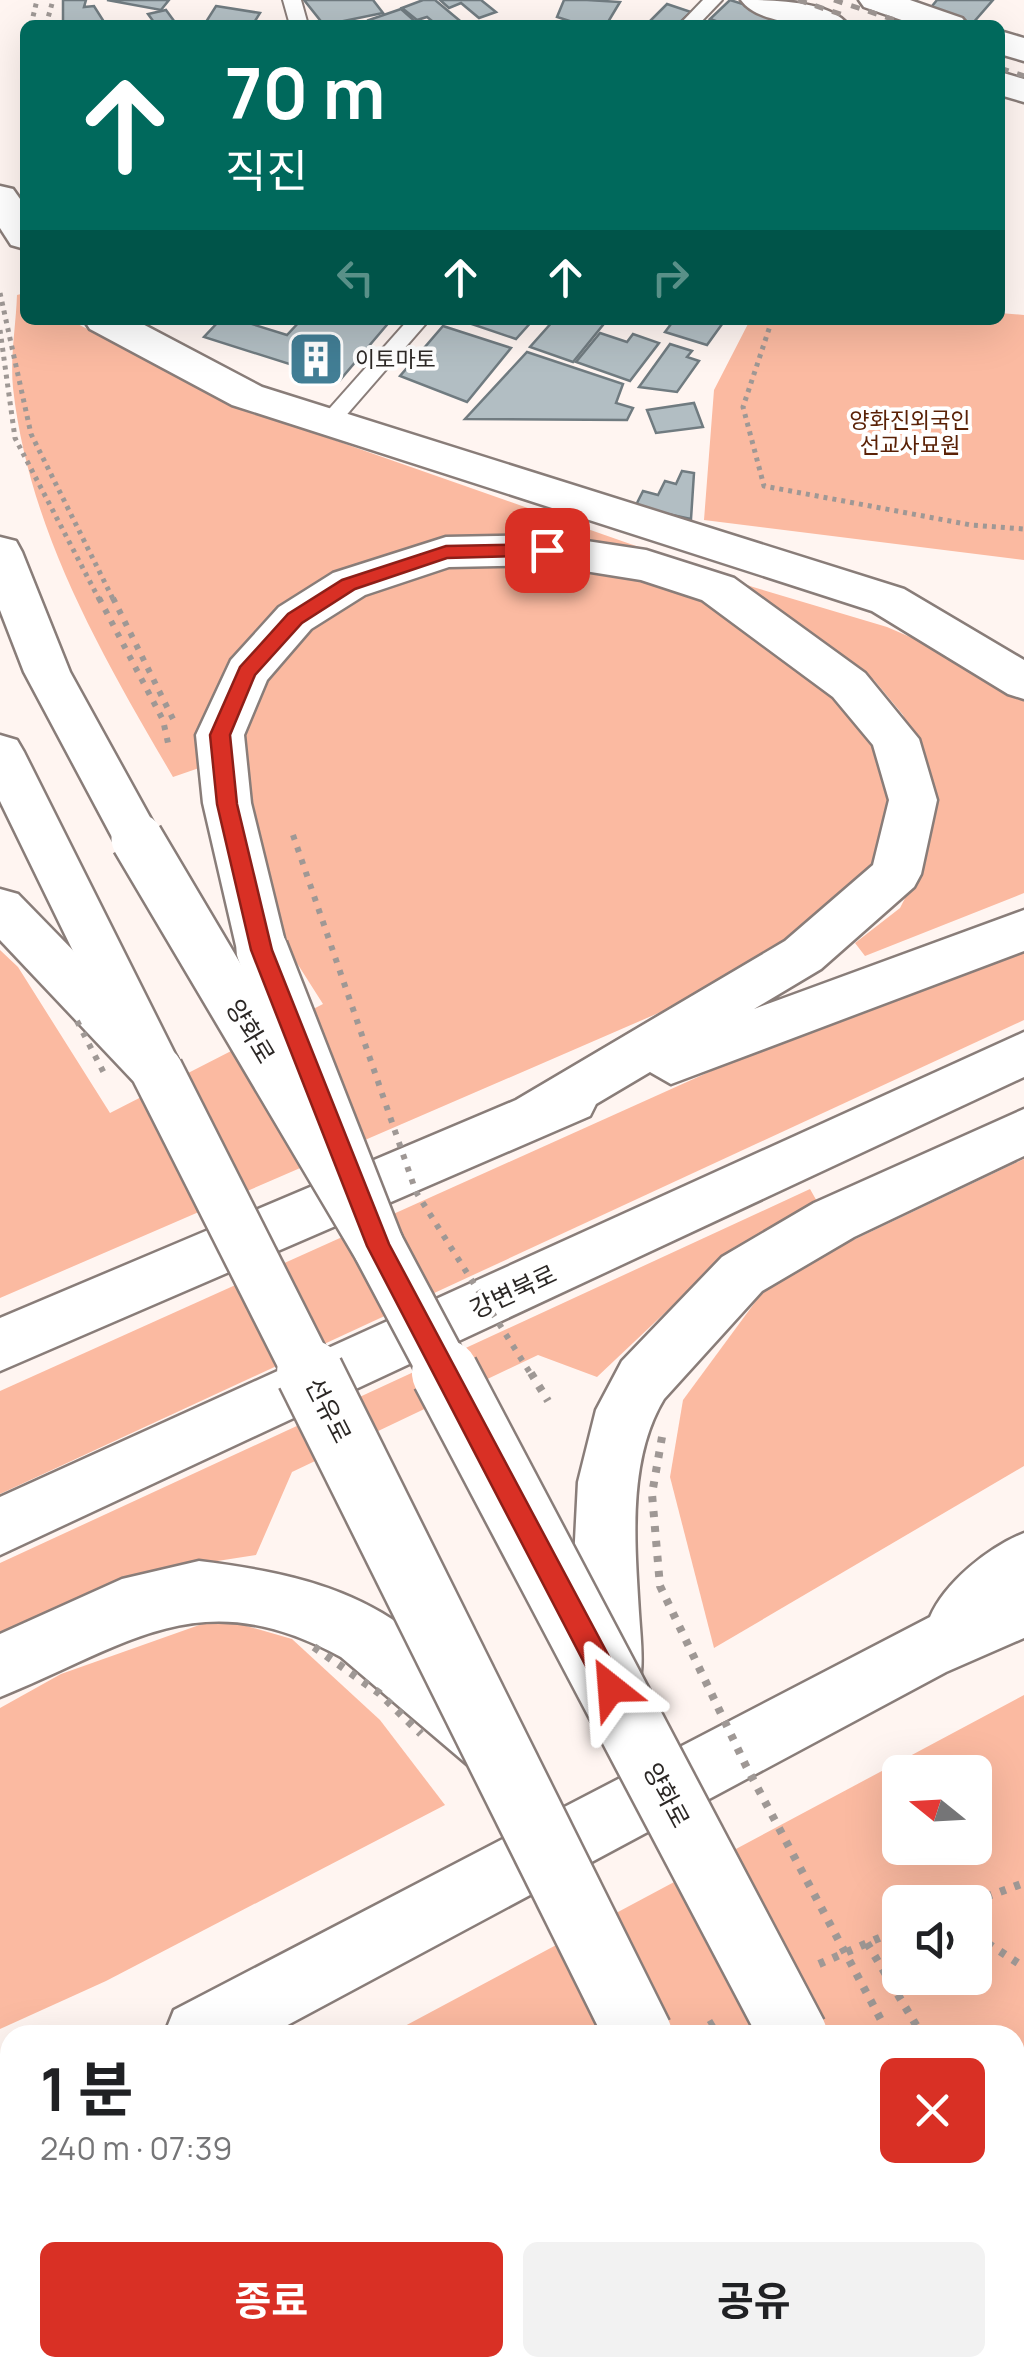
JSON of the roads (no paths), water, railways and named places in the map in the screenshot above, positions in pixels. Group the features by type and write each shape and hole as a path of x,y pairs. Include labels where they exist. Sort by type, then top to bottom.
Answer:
{"main road":[{"path":"758,0 816,20"},
{"path":"876,0 935,20"},
{"path":"0,197 20,229"},
{"path":"113,325 247,396 888,600 1024,636"},
{"path":"378,1246 262,950 227,804 220,735 247,672 295,618 349,584 446,552 547,550 646,564 718,589 849,685 895,739 913,800 896,874 803,955 537,1112"},
{"name":"양화로","path":"0,552 47,672 136,839 378,1246 789,2025"},
{"path":"888,600 1024,682"},
{"path":"0,752 157,1071"},
{"path":"0,908 157,1071"},
{"path":"0,1345 537,1112 1024,930"},
{"name":"강변북로","path":"0,1527 1024,1053"},
{"name":"선유로","path":"157,1071 500,1749"},
{"path":"611,1688 605,1560 608,1482 625,1410 643,1380 742,1274 834,1220 1024,1131"},
{"path":"924,1650 1024,1562"},
{"path":"0,1666 122,1609 198,1590 267,1598 335,1621 363,1636 500,1749 633,2025"},
{"path":"217,2025 924,1650 1024,1608"}],"lane":[{"path":"693,20 713,0"},
{"path":"328,422 414,325"}],"railway":[{"path":"798,0 846,16"},
{"path":"834,0 895,20"},
{"path":"1005,70 1024,76"}],"place":[{"name":"이토마토","path":"316,359"}],"park label":[{"name":"양화진외국인 선교사묘원","path":"910,432"}]}
